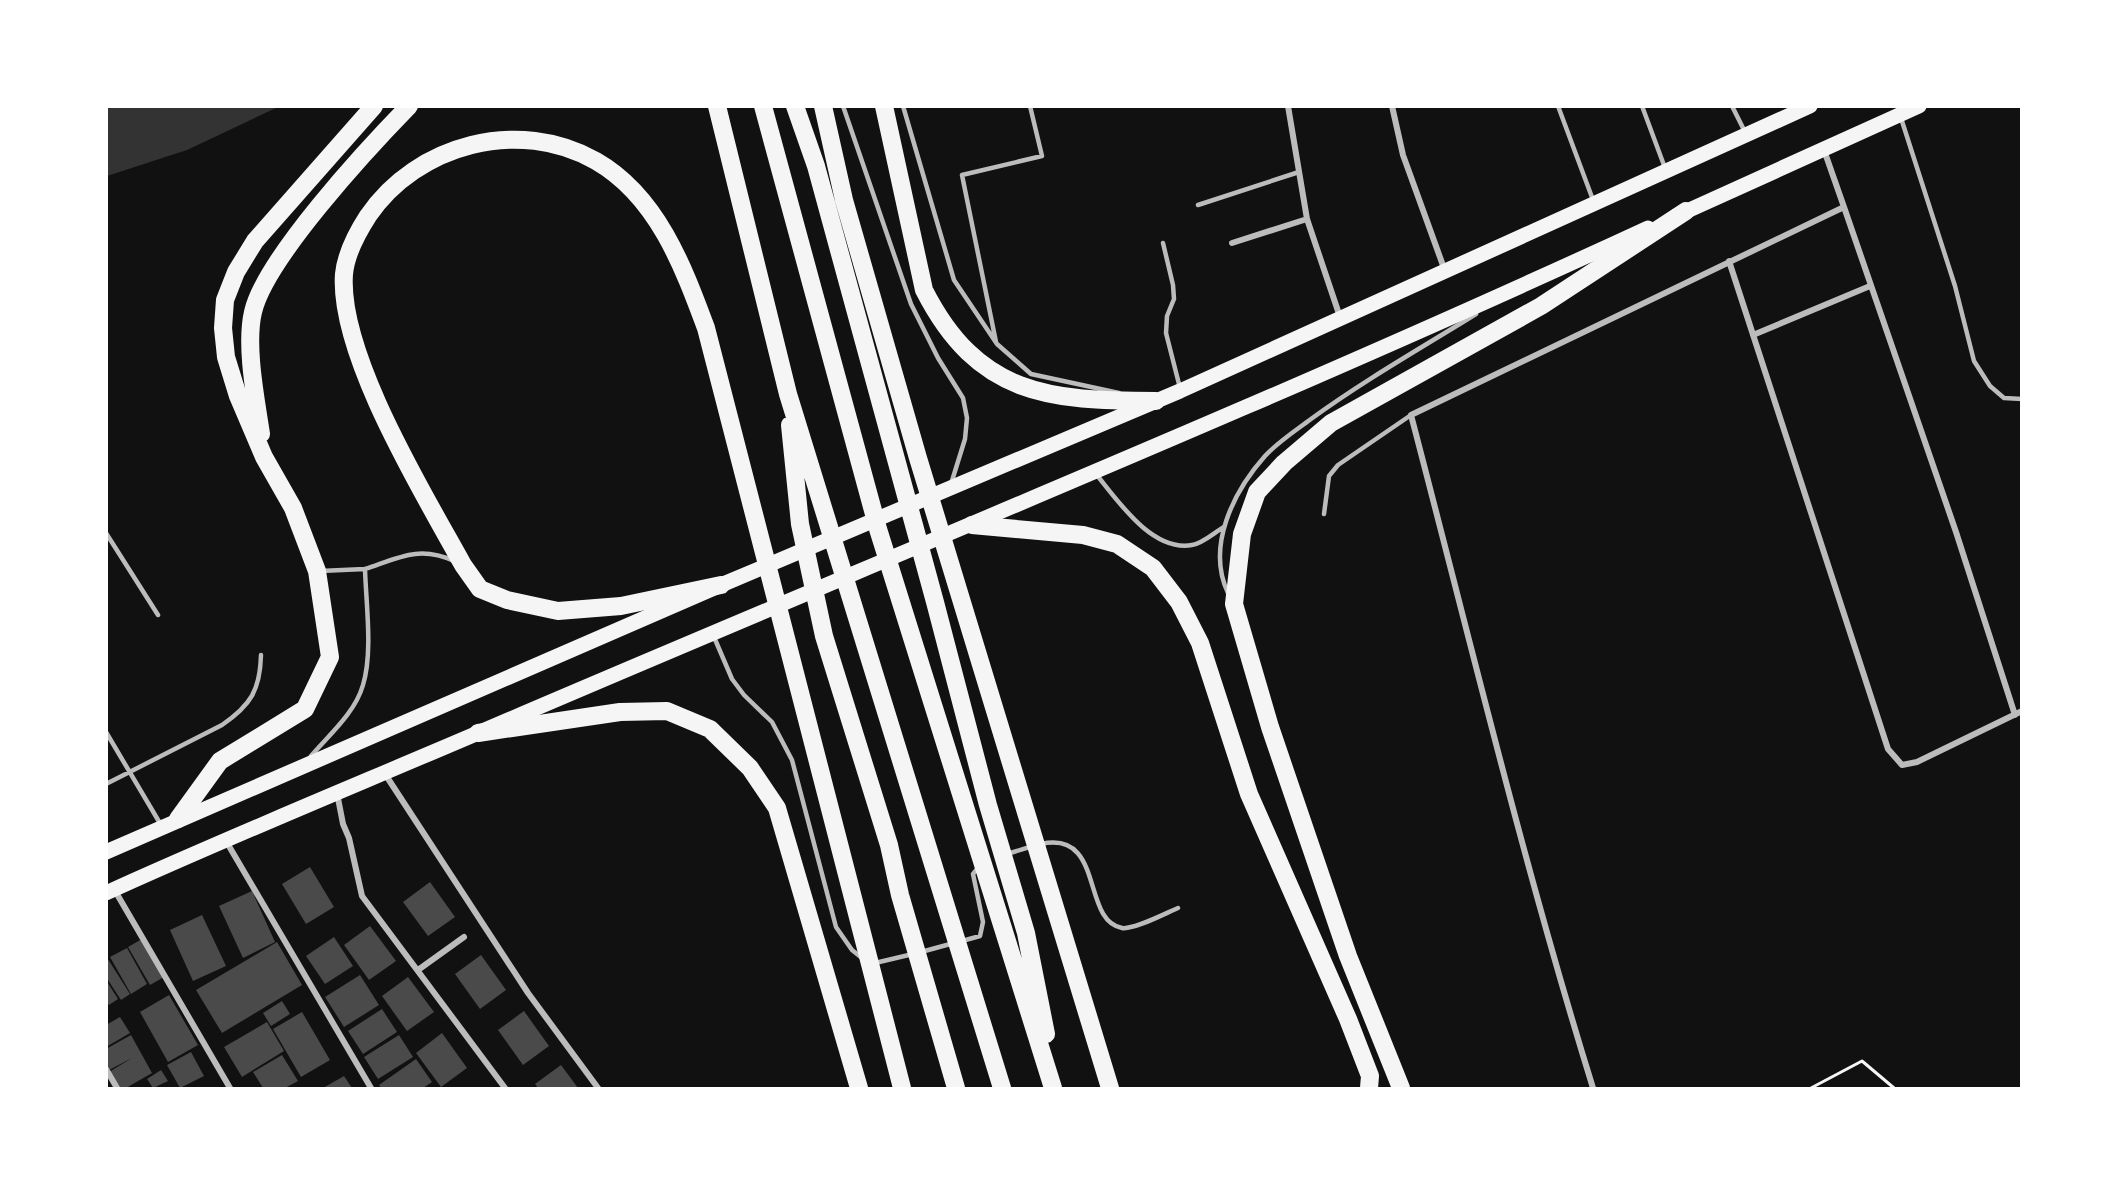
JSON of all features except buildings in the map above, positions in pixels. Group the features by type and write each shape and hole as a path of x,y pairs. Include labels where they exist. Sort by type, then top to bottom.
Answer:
{"highway":[{"path":"170,823 220,761 305,709 330,657 317,571 292,508 264,457 238,396 226,357 223,328 225,300 236,272 255,241 374,106"},
{"path":"264,457 252,365 252,313 262,286 324,202 409,106"},
{"path":"717,106 788,394 1002,1089"},
{"path":"763,106 878,529 1055,1089"},
{"path":"795,106 816,166 988,805 1026,933 1055,1089"},
{"path":"823,106 844,200 918,458 1110,1089"},
{"path":"884,106 924,290 937,317 956,340 987,369 1028,389 1070,399 1156,401"},
{"path":"721,585 621,606 560,611 507,600 480,589 463,565 378,404 346,313 344,273 356,234 382,196 419,166 464,145 510,138 562,146 596,161 618,177 638,194 664,232 689,280 706,328 902,1089"},
{"path":"1401,1089 1347,956 1270,727 1234,604 1242,534 1257,492 1284,463 1331,423 1541,306 1686,211"},
{"path":"788,394 800,524 824,636 889,845 900,895 956,1089"},
{"path":"972,525 1083,535 1117,544 1153,568 1179,602 1200,643 1249,794 1348,1019 1370,1076 1370,1089"},
{"path":"478,733 620,712 667,711 711,729 750,768 777,808 859,1089"}],"main road":[{"path":"106,852 721,585 1156,401 1341,320 1594,202 1810,106"},
{"path":"110,891 712,632 972,525 1511,292 1919,106"}],"street":[{"path":"1288,106 1307,219 1341,320"},
{"path":"1392,106 1403,154 1446,271"},
{"path":"1824,149 1956,532 2015,715"},
{"path":"1593,1089 1489,717 1411,415 1844,207"},
{"path":"1232,243 1307,219"},
{"path":"1729,261 1888,749 1896,761 1902,765 1917,762 2022,711"},
{"path":"1752,335 1870,286"},
{"path":"384,773 528,993 598,1089"},
{"path":"337,793 362,896 505,1089"},
{"path":"226,840 371,1089"},
{"path":"110,891 230,1089"},
{"path":"418,970 464,938"},
{"path":"106,1069 117,1089"}],"lane":[{"path":"843,106 911,304 938,358 963,398 967,418 965,439 950,489"},
{"path":"903,106 954,280 997,344 1031,374 1156,401"},
{"path":"997,344 962,175 1042,156 1030,106"},
{"path":"1558,106 1594,202"},
{"path":"1642,106 1666,171"},
{"path":"1732,106 1746,135"},
{"path":"1900,115 1955,286 1974,362 1990,386 2004,398 2022,399"},
{"path":"1198,205 1299,172"},
{"path":"1163,243 1174,292 1166,321 1166,333 1180,390"},
{"path":"1234,604 1219,574 1224,526 1239,491 1276,445 1330,406 1511,292"},
{"path":"1324,514 1329,476 1338,465 1411,415"},
{"path":"1095,472 1134,520 1169,544 1193,546 1224,526"},
{"path":"106,533 158,615"},
{"path":"317,571 365,569 398,555 420,553 441,555 463,565"},
{"path":"304,765 347,715 363,686 367,642 365,569"},
{"path":"712,632 732,678 772,723 792,760 836,927 852,950 865,961 880,963 980,936 983,922 973,874 983,862 990,859"},
{"path":"106,784 222,725 237,714 254,694 260,677 261,654"},
{"path":"106,732 130,770 170,823"},
{"path":"996,857 1045,843 1067,846 1083,857 1102,912 1114,924 1122,928 1179,908"}],"path":[{"path":"1811,1089 1862,1061 1894,1089"}],"shaded area":[{"path":"106,107 278,107 187,150 107,176"}]}
